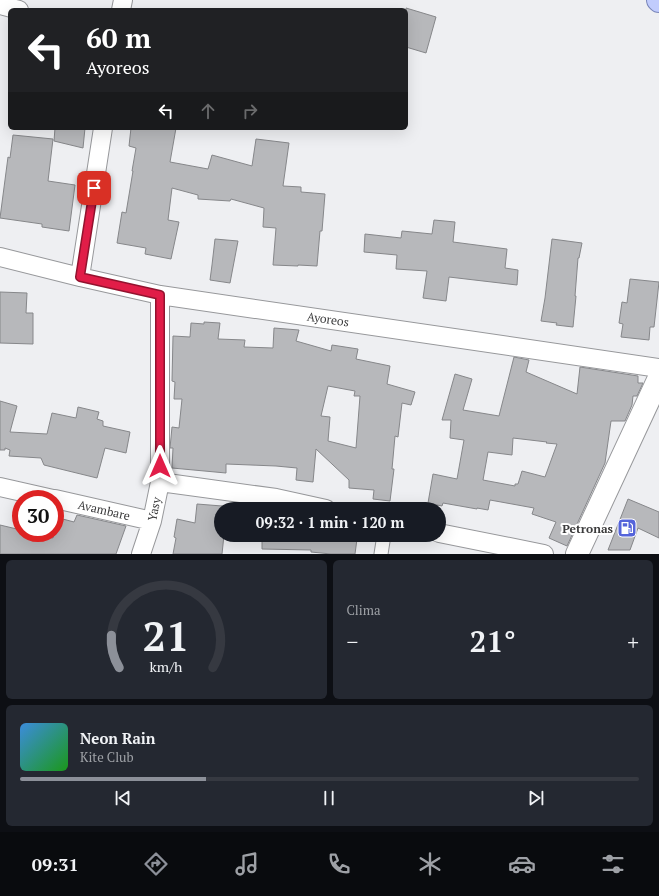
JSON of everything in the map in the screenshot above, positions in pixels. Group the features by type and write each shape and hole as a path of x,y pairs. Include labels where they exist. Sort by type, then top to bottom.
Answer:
{"main road":[{"path":"577,554 659,378"}],"street":[{"path":"0,5 11,8"},
{"path":"80,277 103,130"},
{"name":"Ayoreos","path":"0,257 160,295 659,368"},
{"name":"Yasy","path":"141,554 152,521 160,482 160,295"},
{"path":"160,482 276,498 294,502"},
{"name":"Avambare","path":"0,487 14,490"},
{"name":"Avambare","path":"64,501 152,521"},
{"path":"446,533 544,554"},
{"path":"381,554 383,542"}],"building":[{"path":"408,9 436,17 426,53 408,48"},
{"path":"55,130 85,130 83,148 54,141"},
{"path":"131,130 176,130 170,162 208,169 212,155 252,166 256,139 289,143 283,186 301,187 301,192 325,194 317,266 273,265 276,228 263,227 264,208 231,199 230,201 198,199 198,195 172,188 168,220 179,222 171,259 145,254 146,248 117,243 122,212 126,213 136,148 129,146"},
{"path":"13,135 53,139 48,181 75,185 69,231 42,227 42,224 0,218 8,157 10,158"},
{"path":"434,220 455,222 453,242 507,249 505,268 518,270 517,285 449,277 446,301 423,298 427,271 396,269 397,255 364,252 365,234 401,238 402,231 432,234"},
{"path":"215,239 238,241 230,283 210,280"},
{"path":"552,239 582,243 578,258 573,327 541,321"},
{"path":"630,279 659,282 654,327 650,327 649,340 621,337 623,324 619,323 622,302 627,303"},
{"path":"0,292 27,293 26,313 33,313 33,344 0,343"},
{"path":"204,322 220,323 218,339 245,340 244,347 273,348 274,328 299,330 296,341 331,351 332,345 358,349 356,359 390,366 387,384 415,392 411,405 402,403 398,437 395,436 392,469 394,469 390,501 373,499 374,490 349,488 349,480 316,449 313,482 296,480 297,468 226,464 226,473 172,468 173,448 170,448 172,427 179,428 182,399 174,399 175,382 172,381 173,336 190,337 191,323 204,324","holes":["328,386 355,391 354,396 360,396 356,448 328,441 330,417 321,416"]},
{"path":"514,357 529,360 526,372 577,394 580,367 638,376 638,383 643,383 637,396 633,396 632,405 625,421 611,421 605,463 567,546 549,538 556,522 532,514 534,508 490,500 488,510 446,504 446,502 428,502 433,474 457,479 464,440 450,438 451,420 442,420 455,374 472,379 463,410 499,416","holes":["513,438 547,442 546,443 557,444 545,477 522,471 518,484 515,484 515,486 483,480 488,452 512,455"]},
{"path":"0,401 17,406 10,432 47,434 52,413 76,418 78,407 99,412 97,419 103,421 103,426 130,432 126,453 105,448 97,478 44,465 41,458 9,456 10,450 5,448 5,450 0,450"},
{"name":"Petronas","path":"628,499 659,512 659,538 638,528 630,550 608,550"},
{"path":"197,504 214,505 214,542 223,542 222,554 173,554 177,519 195,523"},
{"path":"77,515 126,526 116,554 0,554 0,525 12,528 12,542 64,542 64,519 74,522"},
{"path":"262,542 357,542 355,554 331,554 311,552 311,550 262,549"}],"place":[{"name":"Petronas","path":"627,528"}],"route":[{"path":"94,188 80,277 160,295 160,466"}]}
